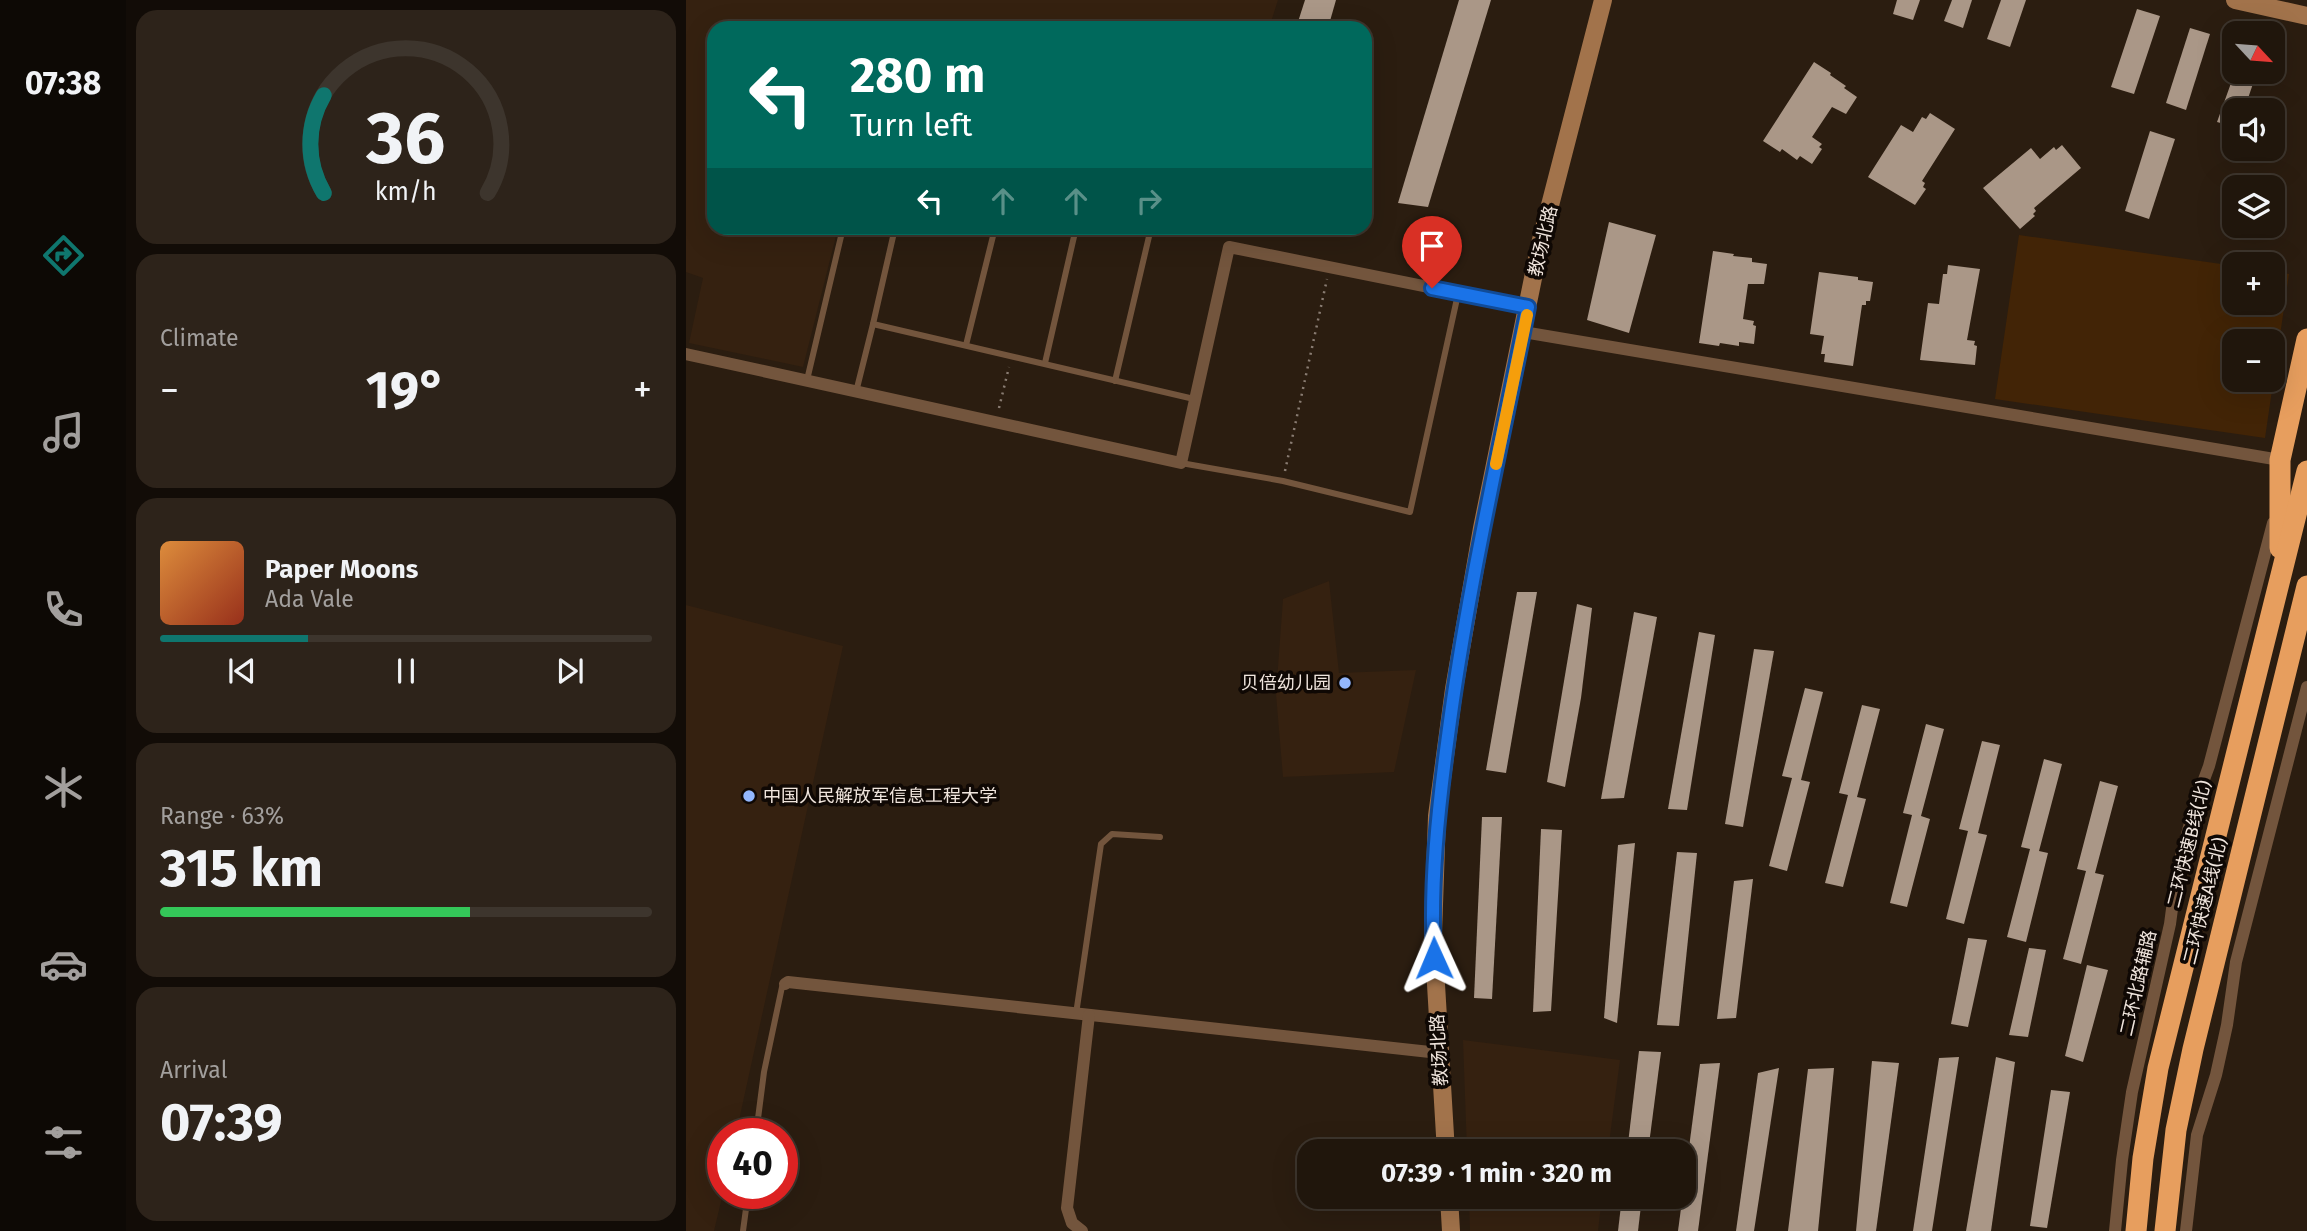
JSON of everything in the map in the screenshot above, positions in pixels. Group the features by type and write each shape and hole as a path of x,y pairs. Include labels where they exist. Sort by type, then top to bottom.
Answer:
{"highway":[{"path":"2281,573 2280,460 2307,340"},
{"name":"二环快速B线(北)","path":"2136,1231 2143,1158 2158,1068 2307,471"},
{"name":"二环快速A线(北)","path":"2165,1231 2176,1130 2193,1049 2307,586"},
{"path":"2295,633 2307,613"}],"street":[{"name":"教场北路","path":"1445,1139 1433,934 1437,816 1454,690 1482,528 1541,244 1603,0"},
{"path":"2235,0 2307,16"},
{"path":"686,354 1181,463 1229,247 1528,307"},
{"path":"1523,332 2280,460"},
{"name":"二环北路辅路","path":"2115,1231 2132,1092 2169,924 2177,872 2196,801 2209,766 2279,502"},
{"path":"2186,1231 2197,1135 2216,1075 2227,1025 2236,962 2307,687"},
{"path":"785,984 1439,1053"},
{"path":"1082,1231 1072,1223 1067,1208 1083,1014"},
{"path":"1450,1209 1451,1231"}],"lane":[{"path":"807,380 841,235"},
{"path":"856,392 893,235"},
{"path":"966,345 993,235"},
{"path":"1045,363 1074,235"},
{"path":"1115,381 1149,235"},
{"path":"1181,463 1283,481 1410,512 1458,294"},
{"path":"873,324 1195,400"},
{"path":"1083,1014 1101,844 1112,834 1160,837"},
{"path":"758,1118 764,1072 782,987 785,984"},
{"path":"743,1231 746,1209"}],"path":[{"path":"1283,481 1330,268"},
{"path":"996,422 1011,357"}],"shaded area":[{"path":"686,0 1278,0 1271,21 707,21 707,235 836,235 803,367 689,343 703,278 686,272"},
{"path":"2019,235 2222,264 2222,315 2283,315 2281,329 2222,329 2222,392 2272,392 2265,438 1995,399"},
{"path":"2285,273 2289,274 2285,301"},
{"name":"贝倍幼儿园","path":"1329,581 1339,673 1416,670 1394,772 1283,777 1276,694 1283,599"},
{"name":"中国人民解放军信息工程大学","path":"686,605 843,646 740,1118 707,1118 707,1209 719,1209 714,1231 686,1231"},
{"path":"1463,1040 1620,1060 1610,1139 1467,1139"},
{"path":"1469,1209 1601,1209 1598,1231 1470,1231"}],"building":[{"path":"1305,0 1336,0 1330,21 1298,21"},
{"path":"1459,0 1491,0 1428,207 1398,203"},
{"path":"1897,0 1920,0 1913,20 1893,14"},
{"path":"1952,0 1972,0 1963,28 1944,21"},
{"path":"2001,0 2026,0 2010,47 1987,39"},
{"path":"2137,9 2160,16 2134,94 2111,87"},
{"path":"2190,28 2210,34 2186,110 2166,103"},
{"path":"1814,62 1831,73 1830,75 1846,86 1844,88 1857,97 1846,114 1832,107 1812,137 1822,144 1819,147 1822,149 1812,164 1800,156 1797,160 1782,149 1780,152 1763,141"},
{"path":"2231,84 2253,84 2248,98 2226,98"},
{"path":"2222,108 2222,123 2217,122"},
{"path":"1930,113 1955,129 1922,181 1926,189 1915,205 1868,177 1901,125 1913,132 1922,117 1926,119"},
{"path":"2150,131 2175,139 2149,219 2125,211"},
{"path":"2062,145 2081,168 2034,208 2035,216 2020,229 1983,188 2031,148 2040,159 2054,147 2056,150"},
{"path":"1609,222 1656,235 1629,333 1587,320"},
{"path":"1713,251 1752,258 1752,262 1767,264 1764,284 1748,284 1743,319 1754,321 1754,344 1739,342 1739,346 1720,343 1719,346 1699,343"},
{"path":"1948,265 1980,269 1967,340 1975,341 1974,345 1977,346 1975,365 1920,360 1928,303 1939,304 1943,274 1947,274"},
{"path":"1819,272 1858,277 1858,280 1873,282 1870,301 1862,305 1853,366 1824,362 1825,354 1821,354 1824,336 1810,334"},
{"path":"1517,592 1537,592 1506,773 1486,770"},
{"path":"1577,604 1592,608 1581,698 1565,787 1547,782"},
{"path":"1634,612 1657,617 1624,798 1601,799"},
{"path":"1699,632 1715,635 1687,810 1668,809"},
{"path":"1754,649 1774,651 1743,827 1725,824"},
{"path":"1805,688 1823,692 1801,780 1810,782 1787,871 1769,866 1792,778 1782,776"},
{"path":"1862,705 1880,709 1857,797 1866,799 1843,887 1825,883 1848,795 1839,793"},
{"path":"1926,724 1944,729 1921,816 1930,819 1907,907 1890,903 1912,815 1903,813"},
{"path":"1982,741 2000,745 1978,833 1987,835 1964,924 1946,919 1968,831 1959,829"},
{"path":"2044,759 2062,764 2039,851 2048,853 2026,942 2007,937 2030,849 2021,847"},
{"path":"2100,781 2118,786 2095,873 2104,875 2081,964 2063,959 2086,871 2077,869"},
{"path":"1482,817 1502,817 1492,999 1474,998"},
{"path":"1541,829 1562,830 1551,1011 1533,1012"},
{"path":"1635,843 1617,1023 1604,1018 1618,845"},
{"path":"1677,852 1697,853 1679,1026 1657,1025"},
{"path":"1753,879 1736,1018 1717,1019 1734,881"},
{"path":"1968,938 1987,940 1968,1027 1951,1024"},
{"path":"2029,948 2046,950 2028,1037 2009,1035"},
{"path":"2087,965 2108,970 2083,1062 2065,1056"},
{"path":"1639,1051 1661,1052 1650,1139 1629,1139"},
{"path":"1959,1057 1932,1231 1913,1231 1939,1058"},
{"path":"1996,1057 2015,1062 1991,1231 1966,1231"},
{"path":"1872,1061 1899,1063 1876,1231 1856,1231"},
{"path":"1720,1063 1698,1231 1678,1231 1681,1209 1696,1209 1696,1139 1690,1139 1700,1064"},
{"path":"1779,1068 1754,1231 1736,1231 1758,1073"},
{"path":"1834,1068 1818,1231 1788,1231 1808,1069"},
{"path":"2051,1090 2070,1092 2047,1228 2030,1226"},
{"path":"1621,1209 1641,1209 1638,1231 1618,1231"}],"slow traffic":[{"path":"1496,464 1527,315"}],"place":[{"name":"贝倍幼儿园","path":"1345,683"},
{"name":"中国人民解放军信息工程大学","path":"749,796"}],"route":[{"path":"1432,288 1528,307 1482,528 1454,690 1437,816 1434,958"}]}
